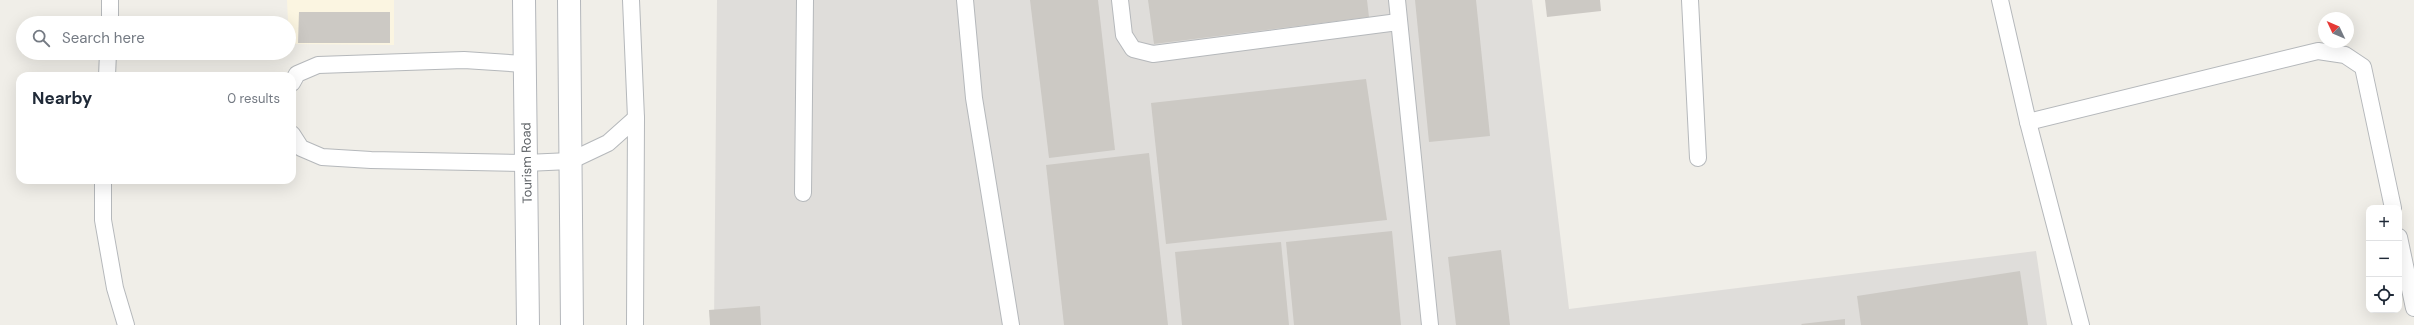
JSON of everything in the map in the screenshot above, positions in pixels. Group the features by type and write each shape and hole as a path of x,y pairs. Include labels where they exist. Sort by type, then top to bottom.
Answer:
{"main road":[{"name":"Tourism Road","path":"524,0 528,325"},
{"path":"569,0 572,325"}],"lane":[{"path":"110,0 110,16"},
{"path":"631,0 636,118 635,325"},
{"path":"803,193 805,0"},
{"path":"965,0 974,98 1011,325"},
{"path":"1120,0 1124,35 1133,49 1154,54 1398,22"},
{"path":"1397,0 1398,22 1430,325"},
{"path":"1690,0 1698,158"},
{"path":"2000,0 2028,122 2081,325"},
{"path":"2028,122 2318,51 2345,55 2363,67 2392,205"},
{"path":"107,72 108,60"},
{"path":"296,76 318,65 464,60 524,64"},
{"path":"296,141 300,148 322,157 371,160 526,163 570,161 608,143 636,118"},
{"path":"103,184 103,220 115,288 126,325"},
{"path":"2400,241 2414,308"}],"shaded area":[{"path":"287,0 394,0 394,45 296,44 296,16 288,16"},
{"path":"717,0 1532,0 1569,309 2036,251 2047,325 714,325"}],"building":[{"path":"1030,0 1098,0 1115,150 1049,158"},
{"path":"1148,0 1367,0 1369,17 1154,44"},
{"path":"1415,0 1476,0 1490,136 1429,142"},
{"path":"1545,0 1600,0 1601,11 1547,17"},
{"path":"299,12 390,12 390,43 298,43"},
{"path":"1366,79 1387,220 1166,244 1151,103"},
{"path":"1149,153 1168,325 1064,325 1046,165"},
{"path":"1392,231 1401,325 1294,325 1286,242"},
{"path":"1281,242 1289,325 1182,325 1175,252"},
{"path":"1501,250 1510,325 1456,325 1448,257"},
{"path":"2020,271 2028,325 1861,325 1857,296"},
{"path":"760,306 761,325 710,325 709,310"},
{"path":"1845,319 1845,325 1801,324"}]}
